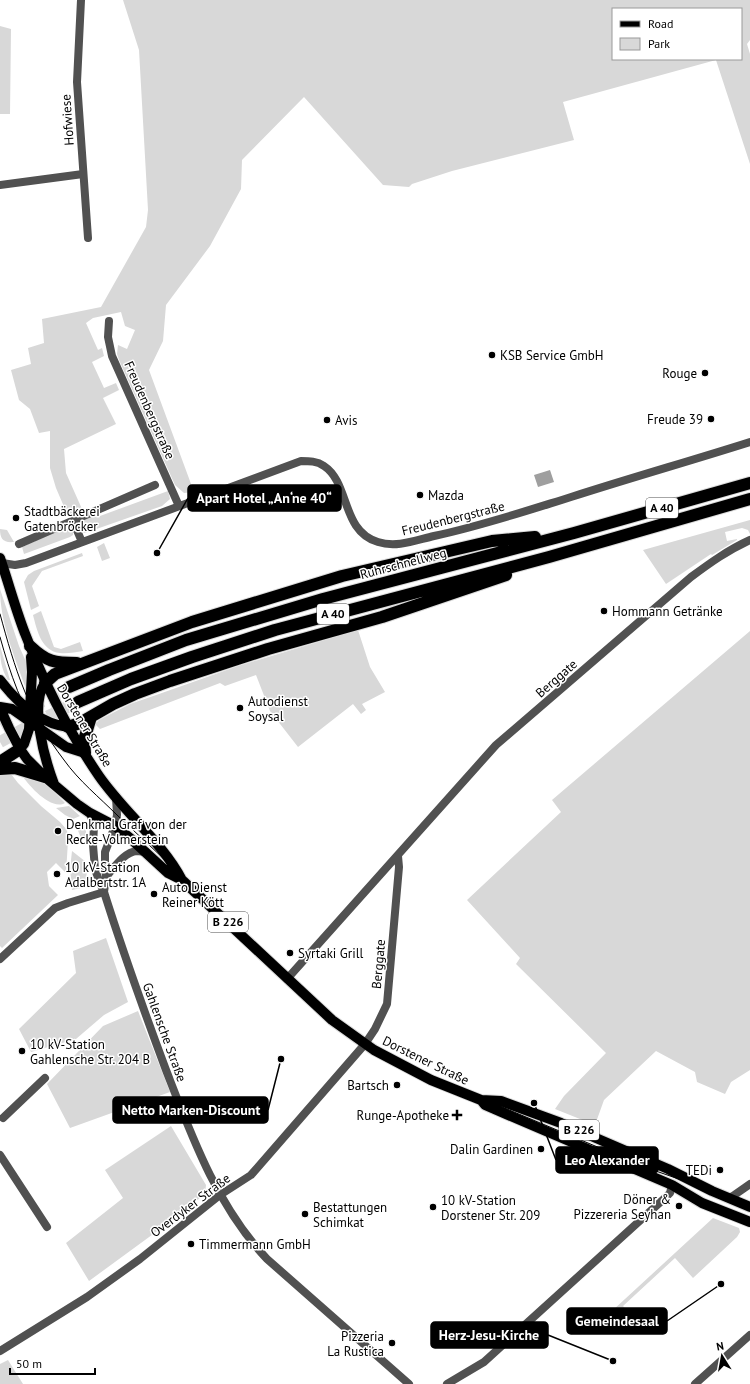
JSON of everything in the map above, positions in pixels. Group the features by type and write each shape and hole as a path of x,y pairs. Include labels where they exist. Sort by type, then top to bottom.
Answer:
{"highway":[{"name":"Ruhrschnellweg","path":"69,687 186,640 323,599 574,533 750,483"},
{"name":"A 40","path":"78,702 131,679 192,656 275,630 594,544 750,499"},
{"path":"45,683 55,674 192,622 342,576 492,541 574,533"},
{"name":"A 40","path":"91,717 113,704 135,694 209,668 268,649 389,615 594,544"},
{"path":"30,646 40,655 51,661 82,663"},
{"path":"68,726 74,726 91,717"},
{"path":"85,754 84,740 91,717"},
{"path":"0,762 20,749"},
{"path":"0,769 15,768 49,781"}],"main road":[{"name":"Dorstener Straße","path":"1,562 30,646 45,683 68,726 85,754 116,798 174,865 182,880"},
{"path":"20,749 24,744 30,721 32,672 30,646"},
{"path":"0,680 11,693 30,710 53,724 68,726"},
{"path":"45,683 42,687 40,697 39,716 41,742 49,781"},
{"name":"Dorstener Straße","path":"0,707 8,728 20,749 27,759 49,781 90,813 115,826 147,852 168,873 182,880 332,1020 365,1044 412,1070 481,1100 501,1101 561,1123 668,1169 712,1191 750,1207"},
{"path":"0,707 12,709 66,747 85,754"},
{"name":"Dorstener Straße","path":"481,1100 485,1105 672,1185 702,1203 750,1222"},
{"path":"668,1169 672,1185"}],"street":[{"name":"Hofwiese","path":"81,0 77,82 88,238"},
{"path":"0,185 83,174"},
{"name":"Freudenbergstraße","path":"109,321 108,337 112,356 179,506"},
{"name":"Freudenbergstraße","path":"1,562 15,565 26,563 301,461 315,462 324,465 330,471 336,480 360,532 378,542 392,544 451,532 497,520 750,442"},
{"path":"19,544 155,485"},
{"path":"73,521 82,542"},
{"name":"Berggate","path":"287,979 496,745 691,577 713,560 750,540"},
{"name":"Gahlensche Straße","path":"104,892 106,877 105,852 115,826 117,815 116,798"},
{"name":"Gahlensche Straße","path":"90,813 94,826 93,845 95,869 99,882 104,892 141,1004 182,1112 200,1156 220,1196 247,1238 267,1259 409,1384"},
{"path":"106,877 120,861 130,853 137,851 147,852"},
{"name":"Berggate","path":"365,1044 375,1029 387,1004 399,867 398,856"},
{"path":"0,960 56,908 104,892"},
{"name":"Overdyker Straße","path":"0,1350 73,1306 127,1269 220,1196 251,1175 365,1044"},
{"path":"3,1118 44,1078"},
{"path":"0,1155 47,1227"},
{"path":"730,1198 750,1184"},
{"path":"447,1384 484,1362 666,1197 670,1193 672,1185"},
{"path":"696,1384 750,1335"}],"green space":[{"path":"123,0 750,0 750,40 747,44 750,54 750,164 716,60 563,102 574,140 452,171 412,184 409,187 383,185 304,97 242,160 241,189 210,246 166,305 163,341 149,370 194,492 184,493 175,485 119,360 117,354 118,345 127,349 135,330 125,326 121,312 93,318 86,323 98,350 102,348 104,356 92,362 104,388 116,383 119,390 103,398 116,424 64,449 66,473 82,509 68,516 56,488 50,468 50,431 39,433 30,409 19,400 11,370 31,364 28,348 44,343 42,319 101,307 146,227 148,210 139,50"},
{"path":"0,26 11,29 10,114 0,114"},
{"path":"168,491 170,499 162,506 85,533 82,532 78,523 91,516 100,516"},
{"path":"750,520 750,534 748,530 742,528 725,532 727,541 737,540 712,555 711,554 666,584 643,550"},
{"path":"66,527 70,527 73,531 73,535 24,554 22,547"},
{"path":"0,529 7,530 14,542 7,542 3,540"},
{"path":"104,543 110,558 102,561 97,547"},
{"path":"82,553 83,556 42,571 32,586 39,606 31,610 24,582 28,575 34,571"},
{"path":"0,589 19,646 27,664 28,686 25,686 8,638 2,613"},
{"path":"41,611 54,647 61,649 80,642 83,651 63,653 48,648 38,633 33,615"},
{"path":"358,630 370,667 385,692 362,704 366,710 361,714 353,704 298,747 270,711 256,675 225,686 220,683 100,729 95,724 99,720 130,704 238,666"},
{"path":"750,631 750,1070 731,1082 725,1094 697,1082 695,1072 656,1051 604,1100 595,1125 555,1109 564,1096 606,1053 516,964 520,958 467,900 561,812 552,800"},
{"path":"0,646 10,680 8,680 2,668"},
{"path":"11,774 41,806 67,830 68,841 66,873 56,863 47,872 49,886 58,895 2,948 0,946 0,775"},
{"path":"21,774 43,780 65,803 59,805 40,796"},
{"path":"69,806 80,816 73,819 56,808"},
{"path":"81,822 86,827 86,840 81,838 77,828"},
{"path":"72,851 86,862 87,883 81,888 72,890 70,869"},
{"path":"106,938 128,1002 104,1015 76,1039 31,1052 19,1029 76,973 73,951"},
{"path":"138,1011 170,1092 70,1128 47,1084 103,1026"},
{"path":"171,1126 206,1185 205,1194 89,1281 66,1243 123,1198 105,1170"},
{"path":"713,1218 739,1228 740,1232 737,1237 693,1278 675,1258 623,1306 635,1319 601,1327 599,1324 600,1322"},
{"path":"8,1360 23,1384 0,1384 0,1364"}],"shaded area":[{"path":"550,470 554,482 538,487 534,475"}],"tunnel":[{"path":"0,724 69,687"},
{"path":"0,742 36,722 78,702"}],"tram line":[{"path":"0,614 17,672 32,708 41,725 70,768 117,815 335,1019 372,1046 404,1065 428,1076 650,1169 699,1186 750,1207"},
{"path":"0,637 23,704 44,741"},
{"path":"547,1132 637,1170"}],"place":[{"name":"KSB Service GmbH","path":"492,355"},
{"name":"Rouge","path":"705,373"},
{"name":"Freude 39","path":"711,419"},
{"name":"Avis","path":"327,420"},
{"name":"Mazda","path":"420,495"},
{"name":"Stadtbäckerei Gatenbröcker","path":"16,518"},
{"name":"Apart Hotel „An‘ne 40“","path":"157,553"},
{"name":"Hommann Getränke","path":"604,611"},
{"name":"Autodienst Soysal","path":"240,708"},
{"name":"Denkmal Graf von der Recke-Volmerstein","path":"58,831"},
{"name":"10 kV-Station Adalbertstr. 1A","path":"57,874"},
{"name":"Auto Dienst Reiner Kött","path":"154,894"},
{"name":"Syrtaki Grill","path":"290,953"},
{"name":"10 kV-Station Gahlensche Str. 204 B","path":"22,1051"},
{"name":"Netto Marken-Discount","path":"281,1059"},
{"name":"Bartsch","path":"397,1085"},
{"name":"Leo Alexander","path":"534,1103"},
{"name":"Runge-Apotheke","path":"457,1115"},
{"name":"Dalin Gardinen","path":"541,1149"},
{"name":"TEDi","path":"720,1170"},
{"name":"Döner & Pizzereria Seyhan","path":"679,1206"},
{"name":"10 kV-Station Dorstener Str. 209","path":"433,1207"},
{"name":"Bestattungen Schimkat","path":"305,1214"},
{"name":"Timmermann GmbH","path":"191,1244"},
{"name":"Gemeindesaal","path":"721,1284"},
{"name":"Pizzeria La Rustica","path":"392,1343"},
{"name":"Herz-Jesu-Kirche","path":"613,1361"}]}
